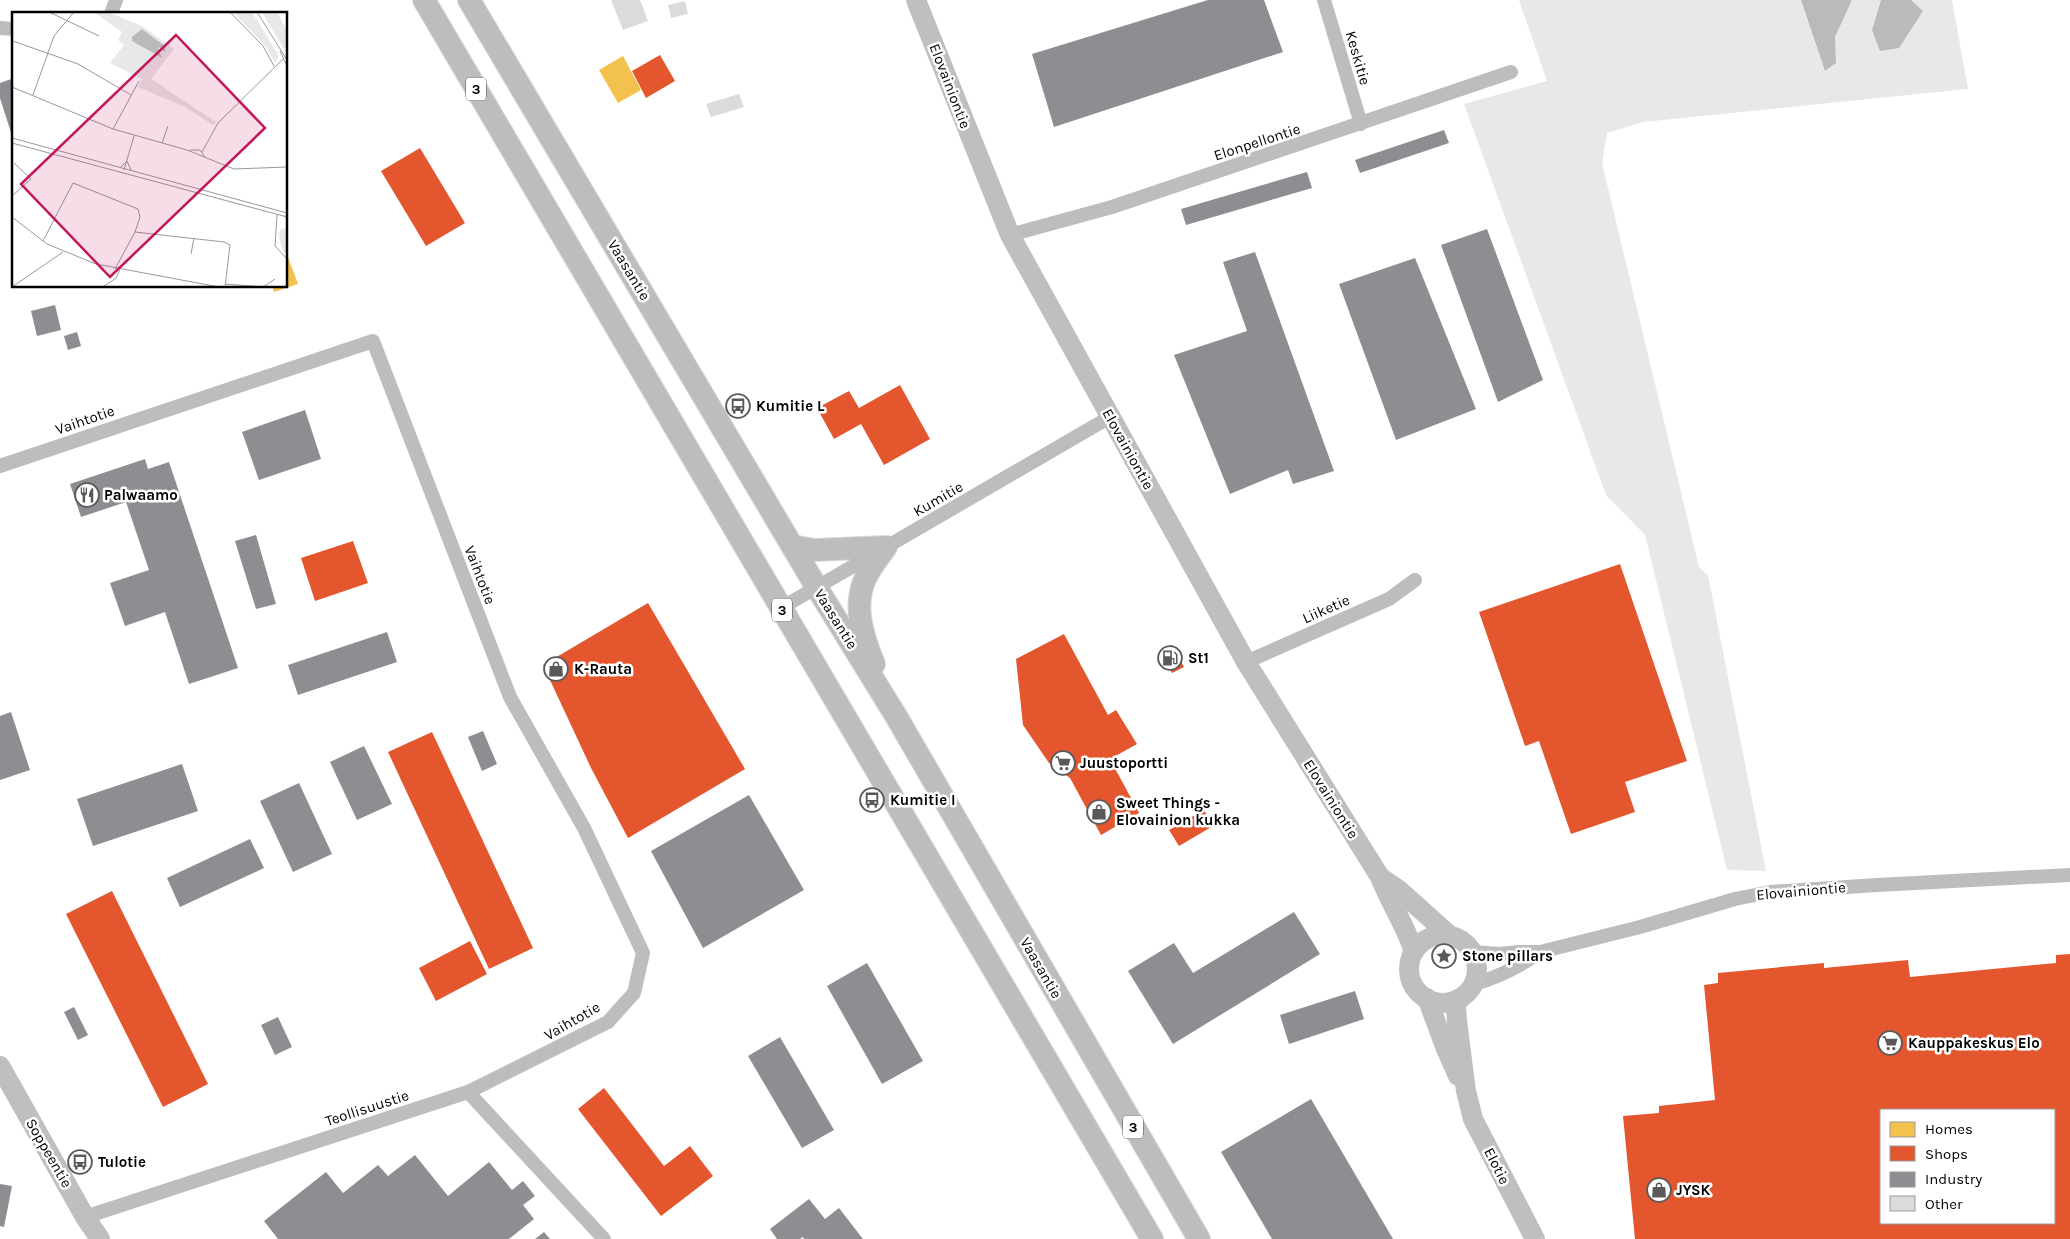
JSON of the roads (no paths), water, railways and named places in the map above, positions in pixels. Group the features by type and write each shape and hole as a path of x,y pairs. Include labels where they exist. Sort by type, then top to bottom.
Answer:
{"highway":[{"name":"3","path":"424,0 1152,1239"},
{"name":"Vaasantie","path":"469,0 817,588 896,716 1199,1239"},
{"path":"792,546 814,550 886,548"},
{"path":"886,548 866,577 860,597 860,619 869,650 896,716"}],"main road":[{"name":"Elovainiontie","path":"916,0 1010,235 1246,662 1380,877 1389,899 1410,938 1414,952"},
{"name":"Elovainiontie","path":"1380,877 1399,890 1449,935"},
{"path":"1449,935 1463,941 1473,952 1477,968 1474,984 1467,992 1458,999 1443,1002 1427,998 1419,992 1411,978 1410,962 1420,944 1429,938 1449,935"},
{"name":"Elotie","path":"1427,998 1446,1049 1466,1091"},
{"name":"Elotie","path":"1458,999 1456,1007 1457,1021 1466,1091 1473,1119 1535,1239"},
{"name":"Soppeentie","path":"0,1066 85,1217 100,1239"}],"street":[{"path":"112,12 116,0"},
{"name":"Keskitie","path":"1324,0 1361,124"},
{"name":"Elonpellontie","path":"1010,235 1112,207 1511,72"},
{"name":"Vaihtotie","path":"0,466 372,341 510,696 584,828 643,953 634,994 608,1022 468,1092"},
{"name":"Kumitie","path":"781,608 1110,417"},
{"name":"Liiketie","path":"1246,662 1389,600 1415,580"},
{"name":"Elovainiontie","path":"1473,952 1498,954 1540,952 1640,927 1735,898 1770,892 1877,884 2070,875"},
{"name":"Elovainiontie","path":"1474,984 1494,978 1520,966 1540,952"},
{"path":"468,1092 604,1239"},
{"name":"Teollisuustie","path":"85,1217 468,1092"}],"place":[{"name":"Kumitie L","path":"738,406"},
{"name":"Palwaamo","path":"87,495"},
{"name":"St1","path":"1170,658"},
{"name":"K-Rauta","path":"556,669"},
{"name":"Juustoportti","path":"1063,763"},
{"name":"Kumitie I","path":"872,800"},
{"name":"Sweet Things - Elovainion kukka","path":"1099,812"},
{"name":"Stone pillars","path":"1444,956"},
{"name":"Kauppakeskus Elo","path":"1890,1043"},
{"name":"Tulotie","path":"80,1162"},
{"name":"JYSK","path":"1659,1190"}]}
